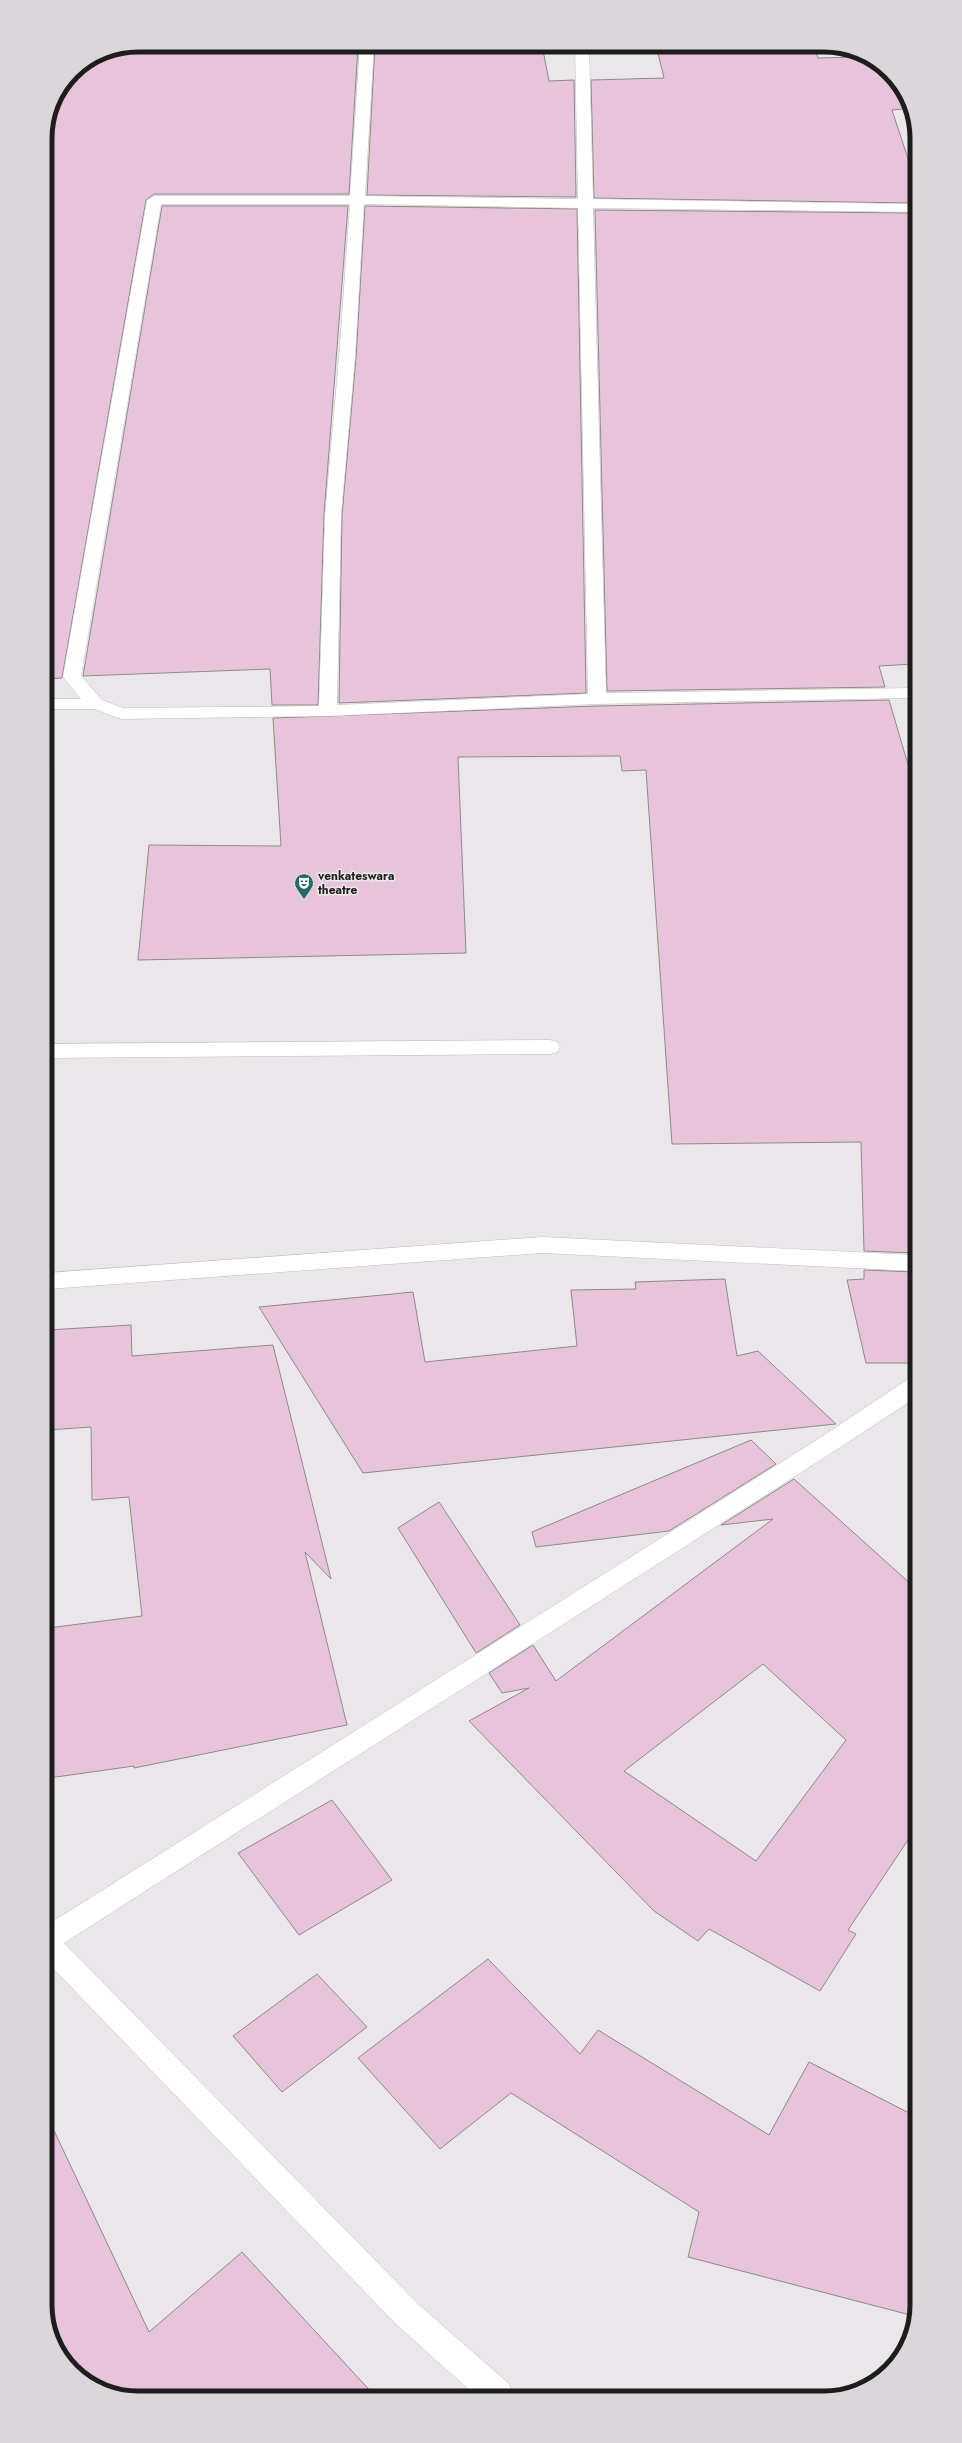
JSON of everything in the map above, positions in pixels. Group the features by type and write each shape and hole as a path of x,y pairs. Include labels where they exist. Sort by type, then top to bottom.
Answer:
{"street":[{"path":"328,711 333,515 367,52"},
{"path":"582,52 597,699"},
{"path":"96,704 72,677 154,200 357,200 910,208"},
{"path":"52,704 96,704 120,714 328,711 597,699 910,693"},
{"path":"52,1051 550,1047"},
{"path":"52,1281 542,1245 910,1263"},
{"path":"52,1936 825,1447 910,1389"},
{"path":"52,1949 407,2314 494,2391"}],"building":[{"path":"132,52 358,52 349,194 154,194 146,200 62,678 52,679 52,132 55,116 63,95 77,77 90,66 110,57"},
{"path":"375,52 543,52 549,81 574,80 576,197 367,195"},
{"path":"658,52 816,52 818,58 852,57 867,63 889,81 896,90 904,109 892,110 910,165 910,203 594,198 591,80 664,78"},
{"path":"162,206 348,206 324,515 318,705 272,705 270,669 83,676"},
{"path":"365,206 577,209 586,693 339,703 342,515 356,358"},
{"path":"595,210 910,213 910,664 879,666 885,687 607,691"},
{"path":"889,700 910,771 910,1253 864,1251 861,1142 672,1144 646,770 622,771 620,756 458,757 466,953 138,960 149,845 281,846 273,718 597,706"},
{"path":"864,1270 910,1272 910,1363 866,1363 847,1280 864,1279"},
{"path":"725,1279 737,1356 758,1351 836,1424 363,1473 259,1307 413,1292 425,1362 577,1346 571,1290 636,1289 635,1282"},
{"path":"131,1325 132,1356 273,1345 331,1579 305,1552 347,1725 134,1768 134,1766 52,1778 52,1627 142,1616 129,1497 92,1500 91,1427 52,1430 52,1330"},
{"path":"751,1440 776,1464 669,1531 536,1547 532,1532"},
{"path":"794,1479 910,1583 910,1837 848,1930 856,1934 820,1991 709,1929 698,1941 654,1911 469,1721 529,1688 502,1693 489,1673 533,1645 556,1681 773,1519 721,1525","holes":["763,1664 846,1740 756,1861 624,1771"]},
{"path":"439,1502 520,1625 476,1653 398,1528"},
{"path":"332,1800 392,1880 299,1935 238,1853"},
{"path":"488,1959 580,2054 598,2030 769,2135 809,2062 910,2113 909,2315 688,2257 699,2212 511,2093 440,2149 358,2058"},
{"path":"317,1974 367,2027 282,2092 233,2036"},
{"path":"52,2126 149,2332 242,2252 370,2391 132,2391 116,2388 95,2380 81,2370 66,2353 57,2333 53,2316"}],"place":[{"name":"venkateswara theatre","path":"304,900"}]}
